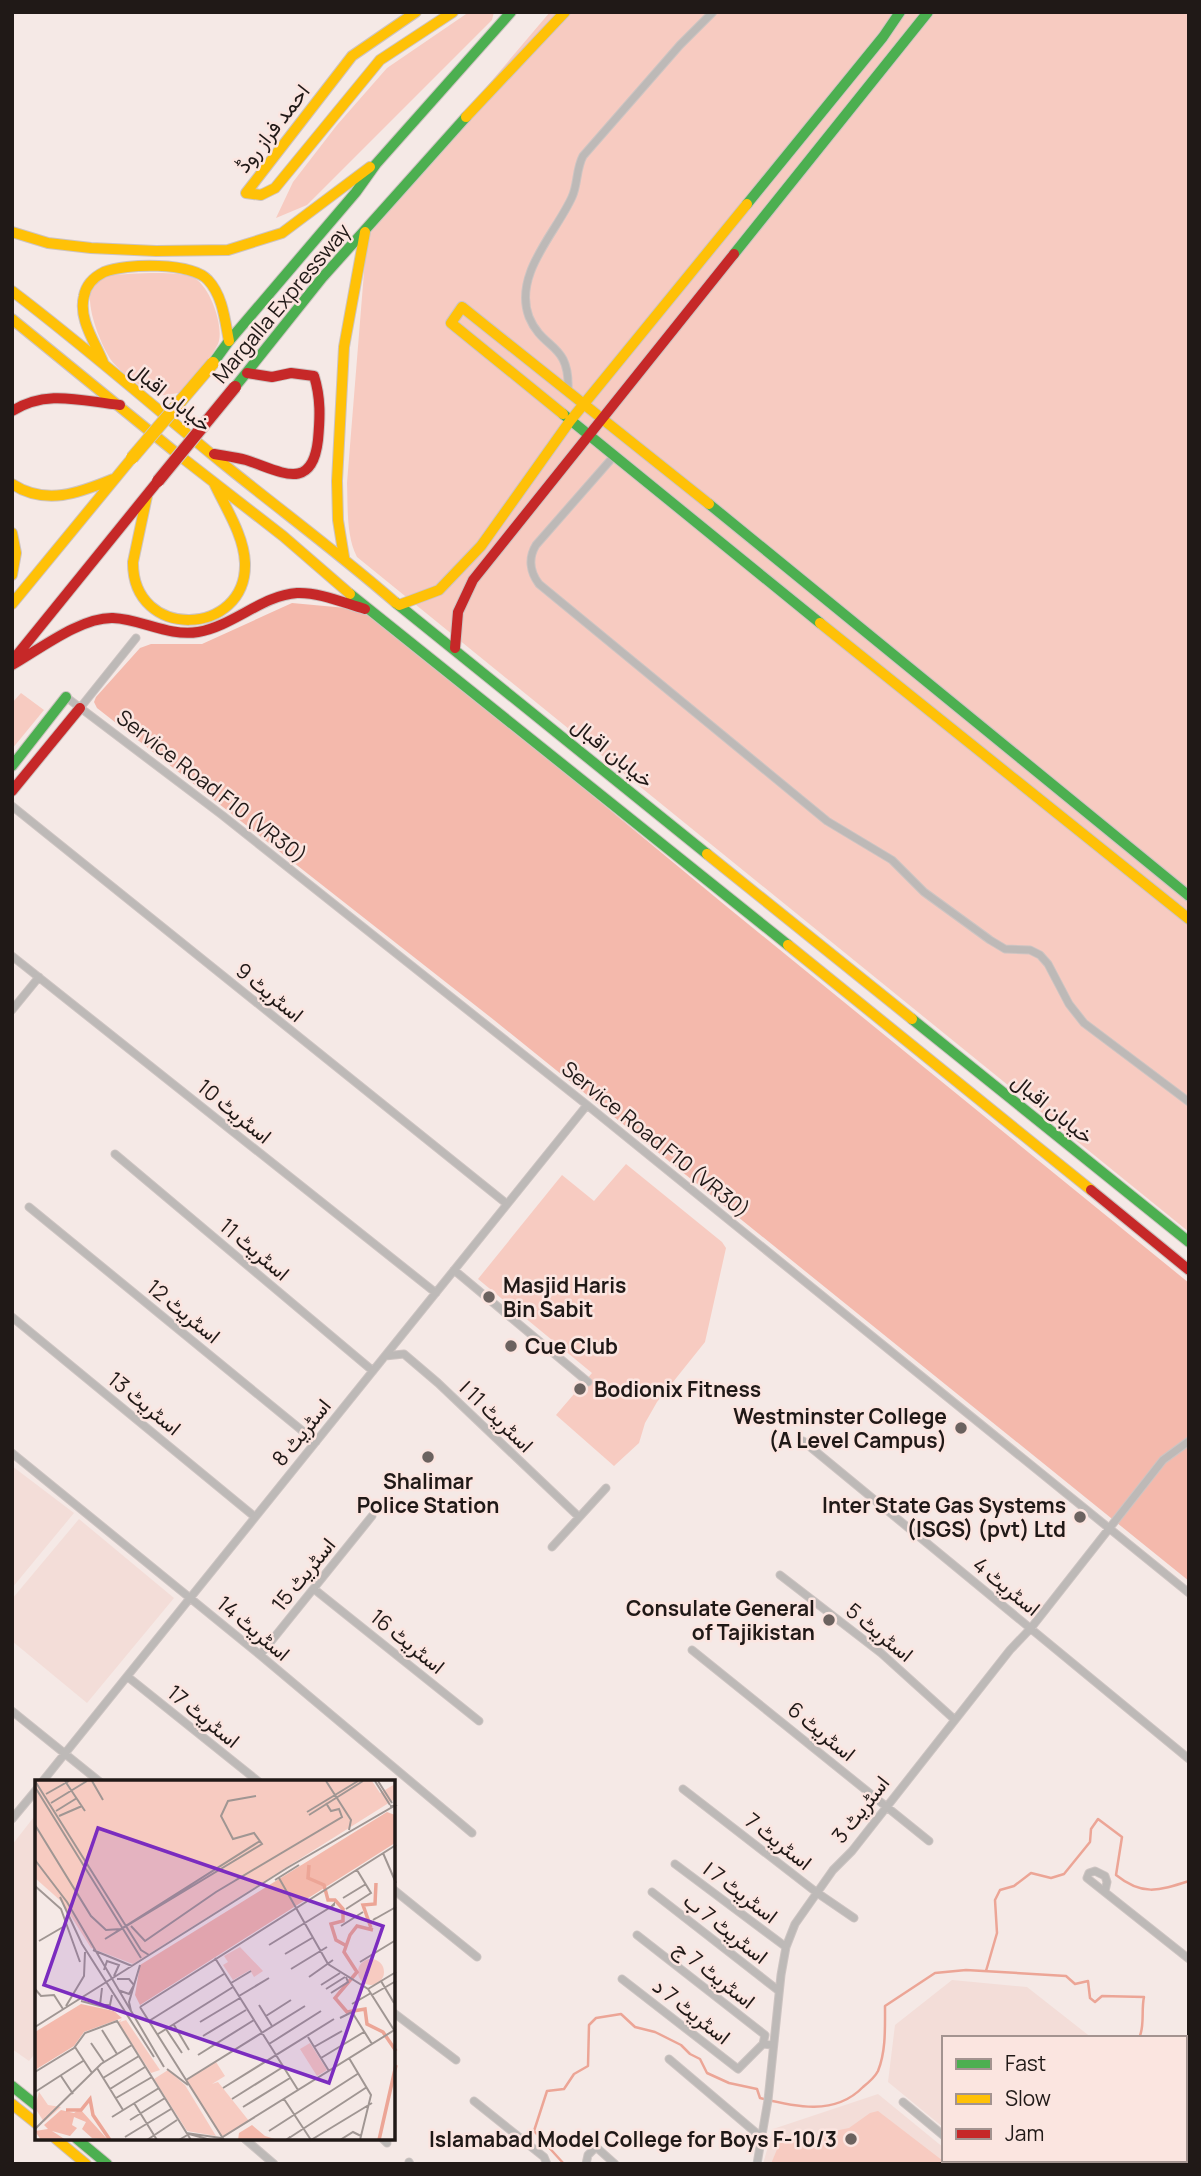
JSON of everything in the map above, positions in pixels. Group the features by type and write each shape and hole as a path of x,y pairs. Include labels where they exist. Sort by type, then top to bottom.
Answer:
{"main road":[{"name":"احمد فراز روڈ","path":"416,12 352,56 246,193 257,197 268,194 275,188 380,60 453,12"},
{"name":"Margalla Expressway","path":"115,478 290,272 356,192 376,163 510,12"},
{"name":"Margalla Expressway","path":"12,663 322,278 484,96 565,12"},
{"path":"399,605 430,594 449,582 481,546 570,421 900,12"},
{"path":"454,648 456,614 464,594 928,12"},
{"path":"12,232 48,243 91,248 228,250 282,233 376,163"},
{"path":"344,557 338,520 337,481 344,347 366,231"},
{"path":"104,365 83,314 82,302 93,277 109,270 142,267 191,270 206,277 218,297 229,341"},
{"name":"خیابان اقبال","path":"12,291 69,334 264,497 344,557 399,605 1189,1242"},
{"path":"1189,895 463,307 451,323 1189,919"},
{"name":"خیابان اقبال","path":"12,319 1189,1270"},
{"path":"210,453 244,459 267,470 290,475 304,471 314,462 320,425 321,395 314,376 290,373 272,377 247,373"},
{"path":"12,411 29,401 48,397 120,405"},
{"path":"12,484 24,494 43,498 69,495 115,478"},
{"path":"12,604 115,478"},
{"path":"146,496 133,571 142,600 168,618 197,621 213,616 225,608 238,595 243,582 245,564 242,547 214,483"},
{"path":"12,533 16,553 12,575"},
{"path":"12,663 88,621 113,618 179,632 197,632 230,622 280,596 299,593 369,610"},
{"path":"12,766 66,697"},
{"path":"12,791 80,708"},
{"path":"12,2086 35,2104"},
{"path":"12,2104 35,2122"},
{"path":"58,2141 86,2164"},
{"path":"84,2142 107,2164"}],"street":[{"path":"568,390 567,366 563,358 538,332 529,316 526,303 528,278 572,197 578,166 583,156 680,45 713,12"},
{"path":"614,456 530,554 533,576 538,584 827,821 892,860 924,892 990,940 1005,949 1030,950 1040,955 1048,964 1075,1013 1084,1023 1189,1102"},
{"path":"80,708 136,638"},
{"name":"Service Road F10 (VR30)","path":"66,697 222,815 587,1105 1189,1592"},
{"name":"اسٹریٹ 9","path":"12,806 507,1204"},
{"name":"اسٹریٹ 10","path":"12,956 436,1293"},
{"path":"12,1010 39,977"},
{"name":"اسٹریٹ 8","path":"44,1780 587,1105"},
{"name":"اسٹریٹ 11","path":"115,1154 373,1371"},
{"name":"اسٹریٹ 12","path":"29,1207 316,1442"},
{"path":"454,1270 588,1382"},
{"name":"اسٹریٹ 13","path":"12,1317 255,1517"},
{"name":"اسٹریٹ 11 ا","path":"386,1356 404,1354 579,1517"},
{"name":"اسٹریٹ 4","path":"803,1441 1189,1759"},
{"name":"اسٹریٹ 3","path":"757,2164 768,2101 779,1991 786,1947 795,1924 816,1892 954,1719 1031,1628 1163,1460 1189,1441"},
{"name":"اسٹریٹ 14","path":"12,1453 260,1654 472,1833"},
{"path":"552,1547 606,1488"},
{"name":"اسٹریٹ 15","path":"260,1654 372,1516"},
{"name":"اسٹریٹ 5","path":"780,1575 881,1653 954,1719"},
{"name":"اسٹریٹ 16","path":"314,1588 479,1721"},
{"name":"اسٹریٹ 6","path":"692,1650 929,1841"},
{"name":"اسٹریٹ 17","path":"128,1677 257,1780"},
{"path":"12,1711 98,1780"},
{"name":"اسٹریٹ 7","path":"683,1788 816,1892 854,1918"},
{"path":"12,1819 35,1791"},
{"name":"اسٹریٹ 7 ا","path":"675,1864 786,1947"},
{"path":"1105,1891 1105,1877 1095,1871 1090,1873 1087,1878 1189,1959"},
{"path":"396,1892 477,1957"},
{"name":"اسٹریٹ 7 ب","path":"652,1892 779,1991"},
{"name":"اسٹریٹ 7 ج","path":"637,1935 765,2035 763,2044"},
{"name":"اسٹریٹ 7 د","path":"622,1979 738,2069 763,2044 772,2045"},
{"path":"396,2015 456,2060"},
{"path":"669,2059 761,2137"},
{"path":"474,2101 544,2157 547,2164"},
{"path":"903,2102 942,2134"},
{"path":"247,2141 274,2164"},
{"path":"586,2164 588,2155 596,2147 615,2164"}],"shaded area":[{"path":"469,12 494,12 492,20 307,205 276,218 293,182 337,125 387,68"},
{"path":"550,12 1189,12 1189,1232 357,557 349,530 347,483 367,235 444,137"},
{"path":"110,275 184,275 198,281 210,296 219,327 218,344 182,393 154,394 133,381 111,360 98,335 90,303 93,285"},
{"path":"292,603 368,610 1189,1283 1189,1581 494,1020 97,708 94,702 96,697 140,648 151,644 202,644"},
{"path":"21,693 44,710 12,749 12,703"},
{"path":"626,1164 726,1248 705,1342 657,1402 645,1423 639,1443 614,1466 556,1415 592,1373 478,1279 562,1175 594,1201"},
{"path":"12,1466 74,1513 12,1588"},
{"path":"79,1519 174,1598 87,1703 12,1641 12,1599"},
{"path":"35,1816 35,2054 29,2061 12,2049 12,1845"},
{"path":"952,1980 1027,1987 1089,2036 942,2036 942,2126 888,2082 895,2025"},
{"name":"Islamabad Model College for Boys F-10/3","path":"878,2094 942,2146 942,2162 963,2164 763,2164 773,2129"},
{"name":"Islamabad Model College for Boys F-10/3","path":"878,2111 947,2164 771,2164 780,2142 849,2128 870,2113"}],"waterway":[{"path":"986,1971 997,1933 995,1900 1000,1890 1014,1886 1031,1873 1051,1878 1064,1874 1090,1842 1091,1829 1098,1819 1122,1837 1116,1875 1125,1882 1151,1890 1189,1881"},
{"path":"564,2164 534,2131 547,2091 564,2089 574,2074 588,2066 589,2025 596,2018 621,2014 635,2027 655,2032 681,2045 700,2059 707,2073 729,2083 757,2089 760,2098 814,2107 840,2102 852,2096 873,2078 882,2056 885,2006 935,1973 966,1970 1066,1976 1075,1984 1088,1981 1090,1998 1095,2002 1102,1996 1144,1997 1140,2036"}],"traffic: fast":[{"path":"213,363 356,192 376,164 511,12"},
{"path":"747,204 883,37 900,12"},
{"path":"734,254 928,12"},
{"path":"235,387 322,278 466,117"},
{"path":"563,414 820,623"},
{"path":"709,504 1189,896"},
{"path":"350,594 788,945"},
{"path":"396,603 707,854"},
{"path":"12,766 66,697"},
{"path":"912,1019 1189,1242"},
{"path":"12,2086 35,2104"},
{"path":"79,2141 107,2164"}],"traffic: slow":[{"path":"416,12 352,56 246,193 261,195 275,188 380,60 453,12"},
{"path":"466,117 565,12"},
{"path":"12,232 48,243 91,248 228,250 282,233 370,167"},
{"path":"399,605 439,590 481,546 570,421 747,204"},
{"path":"344,557 338,520 337,481 344,347 365,232"},
{"path":"103,362 85,322 83,305 85,292 91,282 104,272 114,269 158,266 200,274 217,293 229,341"},
{"path":"12,291 396,603"},
{"path":"563,414 451,323 462,307 709,504"},
{"path":"12,319 283,536 350,594"},
{"path":"132,458 213,363"},
{"path":"12,604 132,458"},
{"path":"12,484 25,491 50,496 75,493 113,479"},
{"path":"147,496 133,562 138,588 150,606 169,617 189,620 210,616 228,605 241,587 245,563 238,532 214,483"},
{"path":"12,533 16,553 12,575"},
{"path":"820,623 1189,919"},
{"path":"707,854 912,1019"},
{"path":"788,945 1091,1190"},
{"path":"12,2104 35,2122"},
{"path":"58,2141 86,2164"}],"traffic: jam":[{"path":"455,648 458,612 473,580 734,254"},
{"path":"214,454 293,474 302,473 315,457 319,416 314,376 291,373 272,377 247,373"},
{"path":"158,481 235,387"},
{"path":"12,411 25,404 51,398 120,405"},
{"path":"13,660 158,481"},
{"path":"12,665 74,628 101,619 124,619 176,632 198,632 223,624 272,599 297,593 323,596 365,609"},
{"path":"12,791 80,708"},
{"path":"1091,1190 1189,1270"}],"place":[{"name":"Masjid Haris Bin Sabit","path":"489,1297"},
{"name":"Cue Club","path":"511,1346"},
{"name":"Bodionix Fitness","path":"580,1389"},
{"name":"Westminster College (A Level Campus)","path":"961,1428"},
{"name":"Shalimar Police Station","path":"428,1457"},
{"name":"Inter State Gas Systems (ISGS) (pvt) Ltd","path":"1080,1517"},
{"name":"Consulate General of Tajikistan","path":"829,1620"},
{"name":"Islamabad Model College for Boys F-10/3","path":"851,2139"}]}
